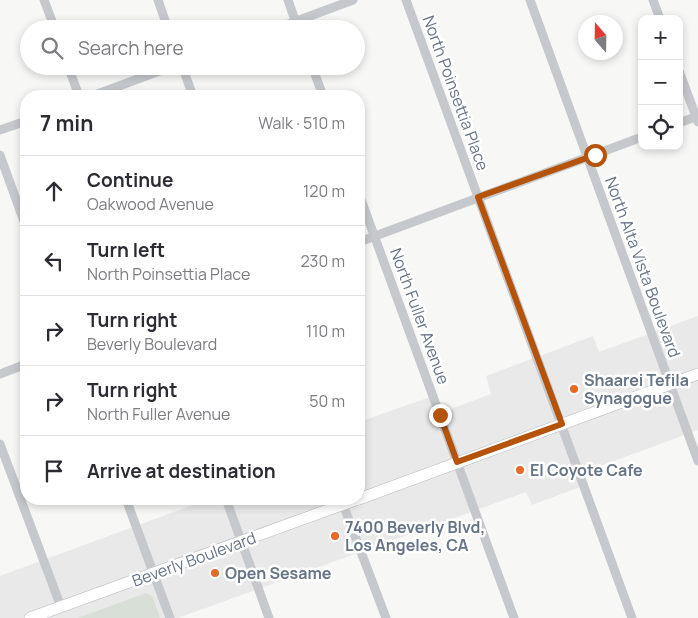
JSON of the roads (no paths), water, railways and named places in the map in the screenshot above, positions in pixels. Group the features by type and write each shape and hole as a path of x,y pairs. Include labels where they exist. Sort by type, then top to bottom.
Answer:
{"main road":[{"name":"Beverly Boulevard","path":"365,496 698,374"},
{"name":"Beverly Boulevard","path":"30,618 242,542 334,505"}],"street":[{"path":"44,0 51,20"},
{"path":"158,0 165,20"},
{"path":"288,0 295,20"},
{"path":"308,20 353,0"},
{"name":"North Poinsettia Place","path":"406,0 632,618"},
{"name":"North Alta Vista Boulevard","path":"530,0 698,461"},
{"path":"653,0 659,15"},
{"path":"71,75 77,90"},
{"path":"108,90 149,75"},
{"path":"185,75 191,90"},
{"path":"315,75 321,90"},
{"path":"683,81 697,118 683,122"},
{"path":"0,130 20,123"},
{"path":"365,240 638,139"},
{"path":"0,155 20,210"},
{"name":"North Fuller Avenue","path":"365,211 514,618"},
{"path":"0,374 20,366"},
{"path":"0,444 20,498"},
{"path":"23,505 61,608"},
{"path":"128,505 170,618"},
{"path":"228,505 269,618"},
{"path":"343,505 386,618"}],"place":[{"name":"Shaarei Tefila Synagogue","path":"574,389"},
{"name":"El Coyote Cafe","path":"520,470"},
{"name":"7400 Beverly Blvd, Los Angeles, CA","path":"335,536"},
{"name":"Open Sesame","path":"215,573"}]}
